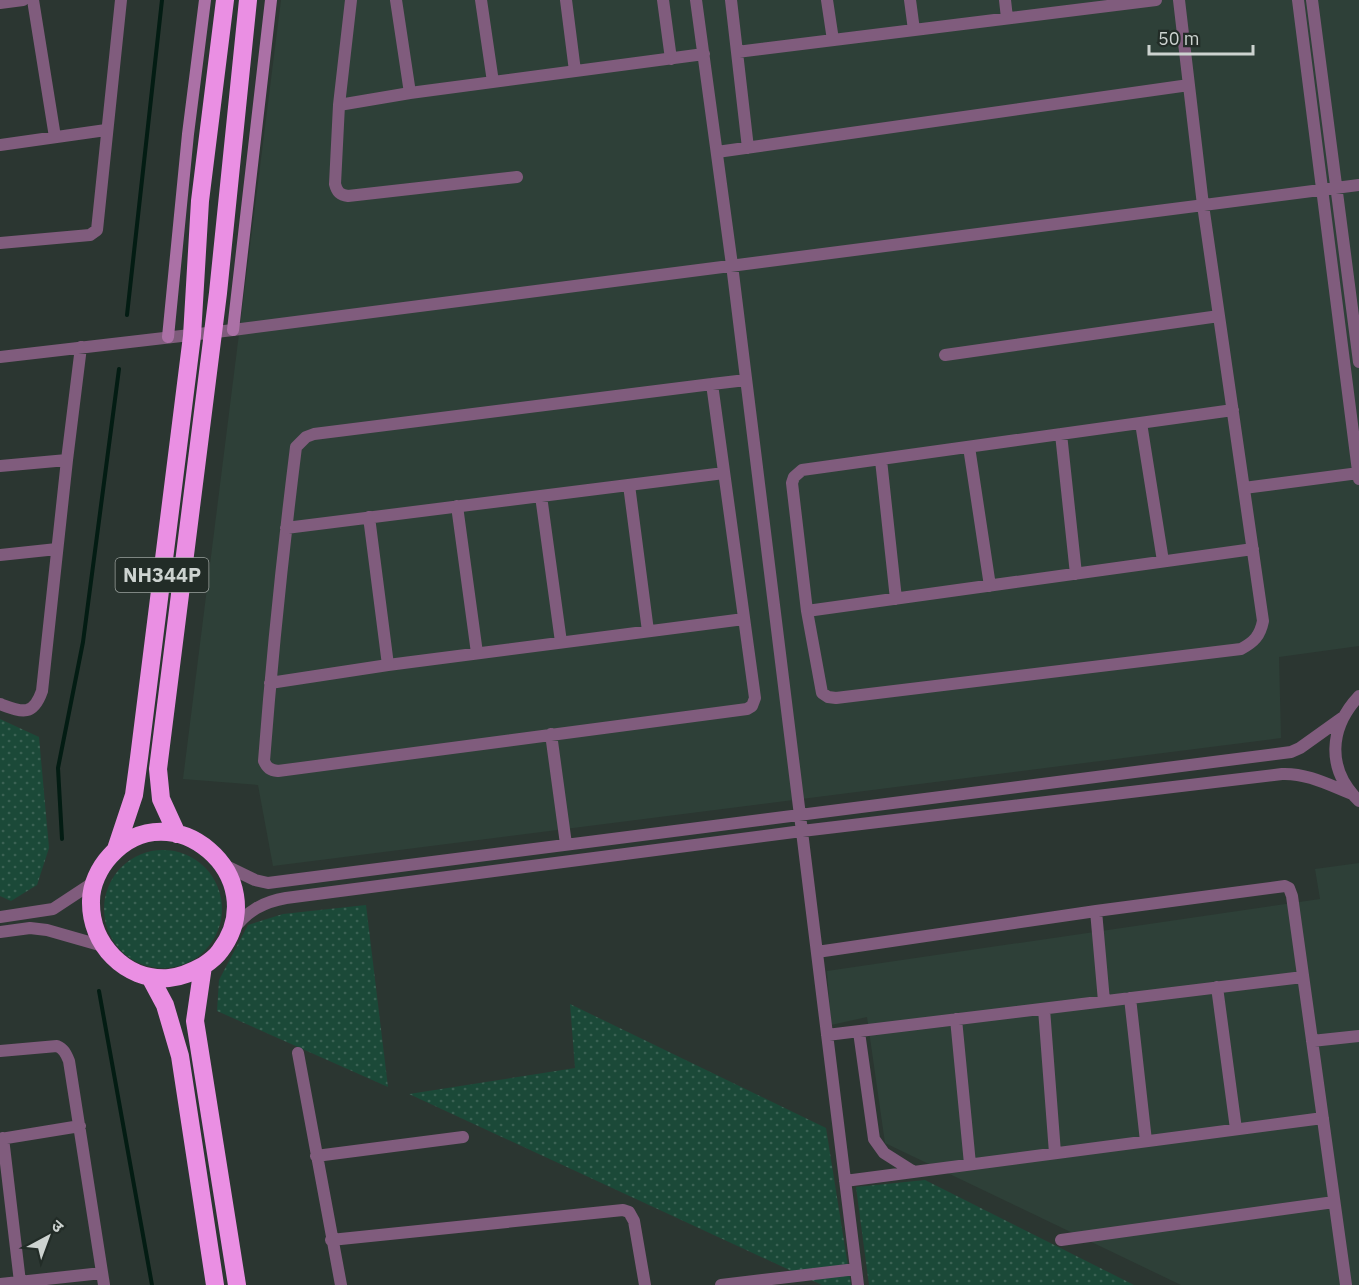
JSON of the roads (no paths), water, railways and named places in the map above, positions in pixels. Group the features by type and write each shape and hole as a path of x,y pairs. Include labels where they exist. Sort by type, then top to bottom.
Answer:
{"highway":[{"name":"NH344P","path":"116,849 134,795 192,336 200,201 225,0"},
{"name":"NH344P","path":"177,834 161,799 158,769 213,333 249,0"},
{"path":"156,833 177,834 195,840 212,850 224,865 234,887 236,911 230,935 219,953 187,975 168,978 150,977 116,960 95,931 91,915 94,882 103,864 116,849 135,838 156,833"},
{"path":"203,966 195,1021 237,1285"},
{"path":"150,977 165,1005 180,1056 214,1285"}],"street":[{"path":"0,3 22,0"},
{"path":"33,0 55,137"},
{"path":"0,243 90,235 97,230 121,0"},
{"path":"168,337 188,134 205,0"},
{"path":"233,330 271,0"},
{"path":"351,0 339,105 336,191 341,195 518,177"},
{"path":"396,0 410,93"},
{"path":"481,0 494,82"},
{"path":"566,0 575,72"},
{"path":"663,0 671,58"},
{"path":"696,0 732,265 858,1285"},
{"path":"731,0 748,148"},
{"path":"827,0 833,40"},
{"path":"910,0 914,30"},
{"path":"1005,0 1007,18"},
{"path":"737,52 1007,18 1093,4 1156,0"},
{"path":"1179,0 1203,205 1233,410 1263,621 1260,633 1252,643 1241,649 836,698 822,693 807,611 792,483 794,477 802,470 1233,410"},
{"path":"1298,0 1359,479"},
{"path":"1312,0 1359,362"},
{"path":"339,105 410,93 704,54"},
{"path":"717,152 1189,85"},
{"path":"0,145 106,130"},
{"path":"0,357 192,336 1359,185"},
{"path":"945,355 1219,316"},
{"path":"0,704 19,711 29,710 36,706 42,691 81,347"},
{"path":"712,384 755,698 752,706 747,709 278,771 271,770 264,761 286,528 296,447 306,437 314,434 712,384 746,380"},
{"path":"1141,423 1163,561"},
{"path":"1061,434 1076,574"},
{"path":"969,447 990,586"},
{"path":"0,466 67,460"},
{"path":"881,460 896,599"},
{"path":"286,528 724,472"},
{"path":"1244,488 1359,473"},
{"path":"629,485 648,631"},
{"path":"541,496 561,642"},
{"path":"457,506 477,653"},
{"path":"369,517 388,665"},
{"path":"0,555 57,549"},
{"path":"807,611 1253,549"},
{"path":"270,682 744,619"},
{"path":"1355,797 1341,777 1336,758 1336,738 1342,718 1359,696"},
{"path":"224,865 255,880 268,883 1291,752 1342,718"},
{"path":"551,734 566,844"},
{"path":"230,935 242,918 260,905 286,898 802,831 1295,773 1310,777 1355,797"},
{"path":"0,917 53,909 94,882"},
{"path":"817,952 1096,911 1285,886 1289,888 1304,977 1346,1285"},
{"path":"1096,911 1104,1001"},
{"path":"0,932 30,928 47,930 103,945"},
{"path":"827,1035 1304,977"},
{"path":"1217,987 1236,1129"},
{"path":"1130,998 1146,1141"},
{"path":"1044,1009 1055,1153"},
{"path":"956,1020 970,1164"},
{"path":"859,1032 874,1139 884,1153 914,1172"},
{"path":"1312,1041 1359,1036"},
{"path":"0,1051 48,1046 62,1048 69,1061 103,1279 0,1284"},
{"path":"298,1053 341,1285"},
{"path":"845,1181 1323,1118"},
{"path":"20,1282 2,1138 80,1126"},
{"path":"316,1156 463,1137"},
{"path":"1062,1240 1334,1202"},
{"path":"331,1240 623,1209 629,1212 634,1221 645,1285"},
{"path":"721,1285 856,1269"}],"waterway":[{"path":"127,315 162,0"},
{"path":"62,839 58,768 83,642 119,369"},
{"path":"99,991 152,1285"}]}
